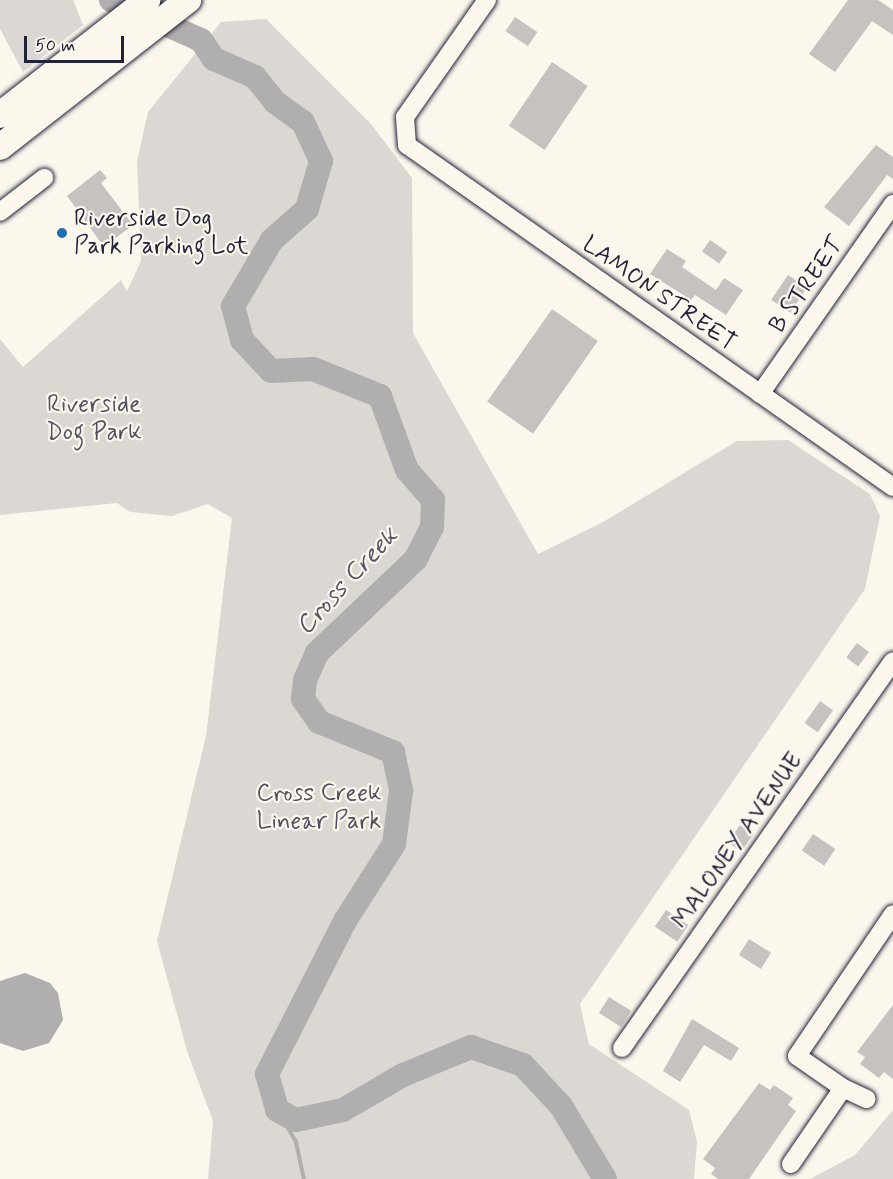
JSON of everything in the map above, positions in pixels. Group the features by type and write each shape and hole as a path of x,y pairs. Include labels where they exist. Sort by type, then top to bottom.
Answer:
{"highway":[{"path":"0,114 147,0"},
{"path":"0,147 188,0"}],"street":[{"name":"LAMON STREET","path":"487,0 405,117 403,136 413,152 893,487"},
{"path":"0,212 44,178"},
{"name":"B STREET","path":"759,394 893,204"},
{"name":"MALONEY AVENUE","path":"622,1048 893,661"},
{"path":"867,1099 843,1088 797,1056 893,914"},
{"path":"791,1164 843,1088"}],"green space":[{"path":"0,0 73,0 83,25 23,72 0,29"},
{"path":"266,19 371,124 412,178 413,333 538,554 603,522 737,441 788,440 870,494 880,516 865,589 580,1004 589,1044 689,1110 697,1142 694,1179 208,1179 213,1121 187,1051 157,941 206,736 232,518 208,504 172,516 130,512 117,503 0,515 0,339 23,367 121,280 127,291 141,261 137,162 148,112 221,22"},
{"path":"893,1110 893,1179 810,1179 855,1155"}],"shaded area":[{"path":"25,973 50,983 58,993 63,1020 49,1043 23,1051 0,1043 0,981"}],"building":[{"path":"848,0 878,0 893,10 893,35 872,21 835,72 809,54"},
{"path":"515,17 537,32 528,46 505,31"},
{"path":"552,62 588,86 545,150 509,126"},
{"path":"876,145 893,157 893,179 887,175 849,226 824,207"},
{"path":"100,170 107,178 101,183 133,225 104,247 67,196"},
{"path":"710,240 727,252 719,264 702,251"},
{"path":"667,249 686,261 682,267 716,290 724,278 743,290 726,315 695,295 691,300 650,274"},
{"path":"788,275 807,288 790,313 771,300"},
{"path":"552,309 598,341 533,434 487,402"},
{"path":"857,643 869,652 858,666 846,657"},
{"path":"820,701 833,710 818,732 805,723"},
{"path":"740,825 753,834 741,851 728,842"},
{"path":"813,834 835,849 824,866 802,851"},
{"path":"666,910 688,925 677,942 655,927"},
{"path":"749,939 771,953 761,969 739,955"},
{"path":"609,997 631,1011 621,1027 599,1013"},
{"path":"893,1005 893,1079 884,1072 879,1078 860,1064 865,1057 857,1052"},
{"path":"692,1019 739,1048 731,1061 704,1045 680,1082 663,1071"},
{"path":"759,1083 770,1090 774,1085 793,1098 788,1105 796,1111 749,1179 718,1179 711,1174 715,1168 703,1159"}],"waterway":[{"name":"Cross Creek","path":"111,0 201,40 214,59 255,77 275,102 303,122 321,161 307,209 272,240 233,306 242,340 271,371 313,369 380,396 407,470 433,500 432,527 416,559 317,653 305,680 303,699 319,722 393,752 401,791 394,844 345,921 267,1074 277,1110 296,1120 343,1110 403,1075 471,1047 523,1065 561,1106 605,1179"},
{"path":"277,1110 296,1142 304,1179"}],"place":[{"name":"Riverside Dog Park Parking Lot","path":"62,233"}],"park label":[{"name":"Riverside Dog Park","path":"94,419"},
{"name":"Cross Creek Linear Park","path":"319,808"}]}
